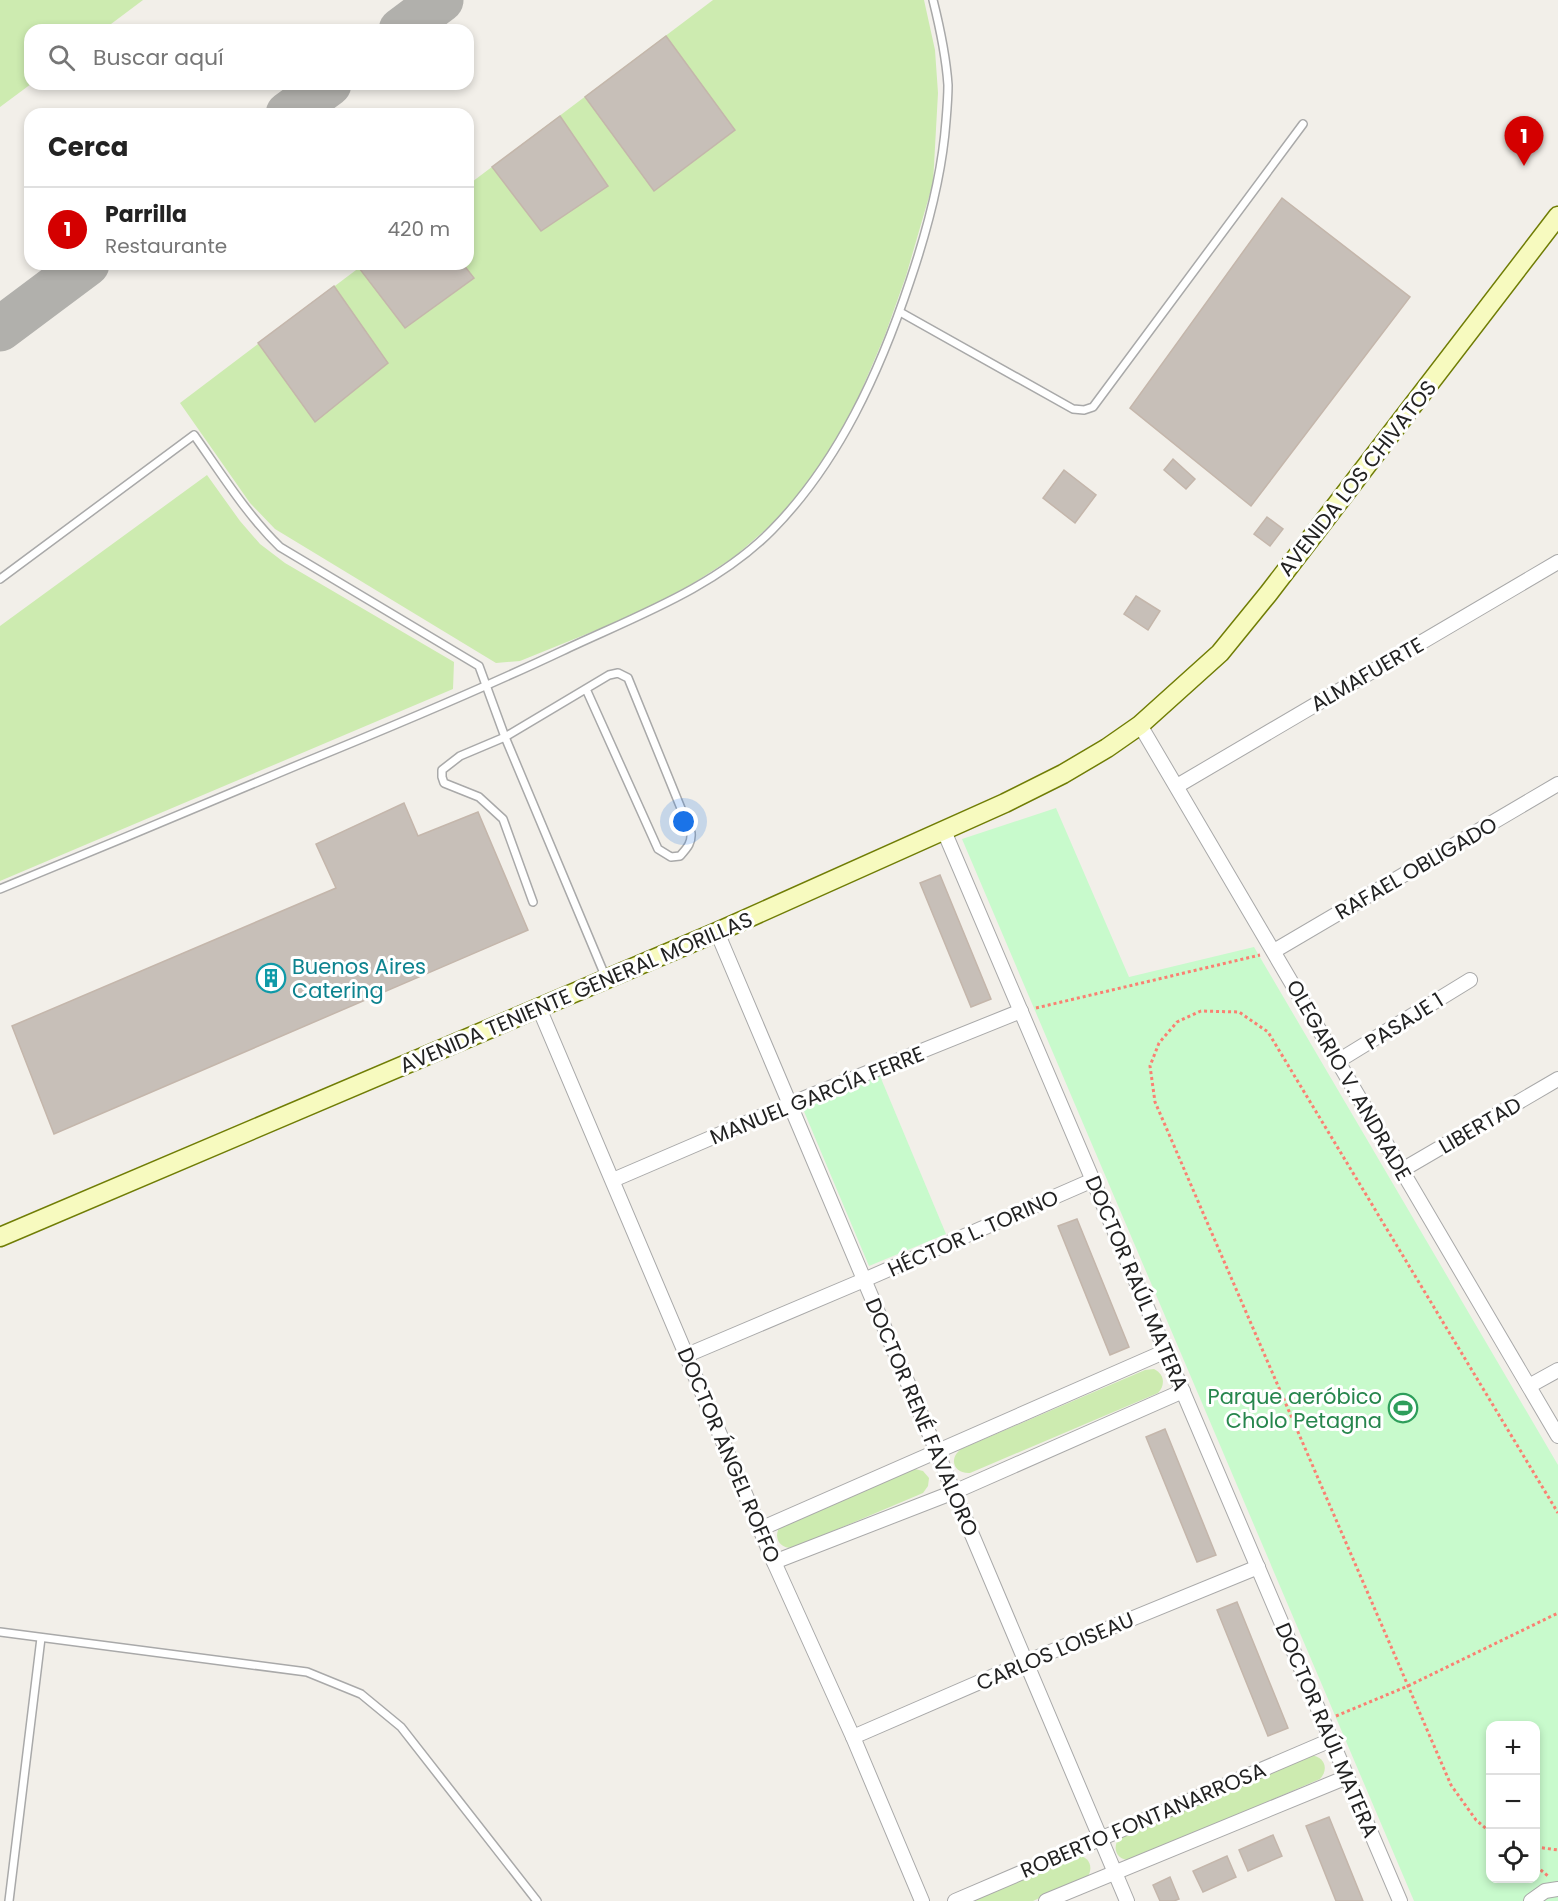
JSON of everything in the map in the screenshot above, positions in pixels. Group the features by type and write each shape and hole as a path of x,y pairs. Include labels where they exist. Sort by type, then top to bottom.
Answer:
{"main road":[{"name":"AVENIDA LOS CHIVATOS","path":"1140,725 1220,652 1558,216"},
{"name":"AVENIDA TENIENTE GENERAL MORILLAS","path":"0,1237 717,932 944,831 1063,774 1140,725"}],"street":[{"name":"ALMAFUERTE","path":"1177,786 1558,562"},
{"name":"OLEGARIO V. ANDRADE","path":"1140,725 1558,1436"},
{"name":"RAFAEL OBLIGADO","path":"1274,951 1558,784"},
{"name":"DOCTOR RAÚL MATERA","path":"944,831 1400,1901"},
{"name":"DOCTOR RENÉ FAVALORO","path":"717,932 1127,1901"},
{"name":"PASAJE 1","path":"1338,1061 1470,980"},
{"name":"DOCTOR ÁNGEL ROFFO","path":"539,1008 774,1562 853,1737 922,1901"},
{"name":"MANUEL GARCÍA FERRE","path":"613,1180 790,1104 1021,1011"},
{"name":"LIBERTAD","path":"1402,1170 1558,1079"},
{"name":"HÉCTOR L. TORINO","path":"687,1355 1093,1180"},
{"path":"760,1529 1166,1351"},
{"path":"1529,1386 1558,1370"},
{"path":"774,1562 954,1492 1183,1392"},
{"name":"CARLOS LOISEAU","path":"853,1737 1026,1662 1258,1567"},
{"name":"ROBERTO FONTANARROSA","path":"955,1901 1331,1740"},
{"name":"ROBERTO FONTANARROSA","path":"1046,1901 1347,1777"},
{"path":"1531,1901 1545,1891 1558,1889"}],"lane":[{"path":"0,889 487,687 699,585 739,558 770,532 807,491 837,449 900,312 924,241 939,183 948,88 942,40 933,0"},
{"path":"900,312 1073,409 1093,408 1303,124"},
{"path":"0,579 194,435 249,513 280,547 478,666 505,737 607,979"},
{"path":"533,902 503,819 478,797 444,783 442,770 460,756 505,737 609,675 618,673 628,678 691,833 689,846 680,856 671,857 658,849 586,689"},
{"path":"0,1632 307,1672 361,1694 401,1727 537,1901"},
{"path":"9,1901 41,1638"}],"path":[{"path":"1021,1011 1274,951"},
{"path":"1487,1829 1476,1820 1451,1785 1155,1102 1150,1066 1159,1043 1177,1022 1201,1011 1239,1012 1268,1032 1558,1513"},
{"path":"1323,1721 1408,1686 1558,1613"},
{"path":"1540,1848 1558,1850"}],"green space":[{"path":"0,0 143,0 111,24 24,24 24,89 0,107"},
{"path":"713,0 924,0 935,50 938,93 933,183 906,276 885,335 859,396 834,445 808,484 772,524 734,557 692,584 636,614 520,661 496,663 275,529 250,503 180,403 356,270 474,270 474,180"},
{"path":"207,475 240,521 260,544 285,563 454,662 453,689 0,881 0,626"},
{"path":"1056,808 1129,977 1254,947 1558,1465 1558,1901 1414,1901 962,839"},
{"path":"880,1076 946,1234 869,1266 803,1109"},
{"path":"1154,1369 1163,1380 1158,1393 970,1473 960,1471 955,1465 955,1457 961,1449 1145,1370"},
{"path":"915,1469 923,1471 929,1478 928,1486 923,1493 793,1548 784,1547 779,1542 777,1534 780,1526"},
{"path":"1311,1755 1320,1758 1324,1764 1325,1768 1320,1779 1132,1860 1123,1859 1117,1854 1116,1847 1119,1838"},
{"path":"1077,1855 1089,1862 1088,1876 1033,1901 965,1901"}],"building":[{"path":"666,36 735,130 654,191 585,97"},
{"path":"560,116 608,186 541,231 492,167"},
{"path":"1282,198 1410,297 1251,506 1130,408"},
{"path":"361,270 468,270 474,278 405,328"},
{"path":"334,286 388,363 315,422 258,343"},
{"path":"1173,459 1195,479 1186,489 1164,470"},
{"path":"1064,470 1096,495 1075,523 1043,498"},
{"path":"1267,517 1283,529 1270,546 1254,534"},
{"path":"1136,596 1160,611 1148,630 1124,614"},
{"name":"Buenos Aires Catering","path":"404,803 418,836 478,812 528,930 54,1134 12,1026 336,888 316,844"},
{"path":"940,875 991,999 971,1007 920,883"},
{"path":"1077,1219 1129,1347 1110,1355 1058,1226"},
{"path":"1165,1429 1216,1555 1197,1562 1146,1437"},
{"path":"1237,1602 1288,1728 1268,1736 1217,1610"},
{"path":"1329,1817 1363,1901 1336,1901 1306,1826"},
{"path":"1273,1835 1282,1856 1248,1871 1239,1850"},
{"path":"1227,1856 1236,1877 1203,1892 1193,1871"},
{"path":"1170,1877 1179,1899 1160,1901 1153,1885"}],"taxiway":[{"path":"409,24 441,0"},
{"path":"296,108 321,90"},
{"path":"0,329 79,270"}],"place":[{"name":"Parrilla","path":"1524,166"},
{"name":"Buenos Aires Catering","path":"271,978"},
{"name":"Parque aeróbico Cholo Petagna","path":"1403,1408"}]}
